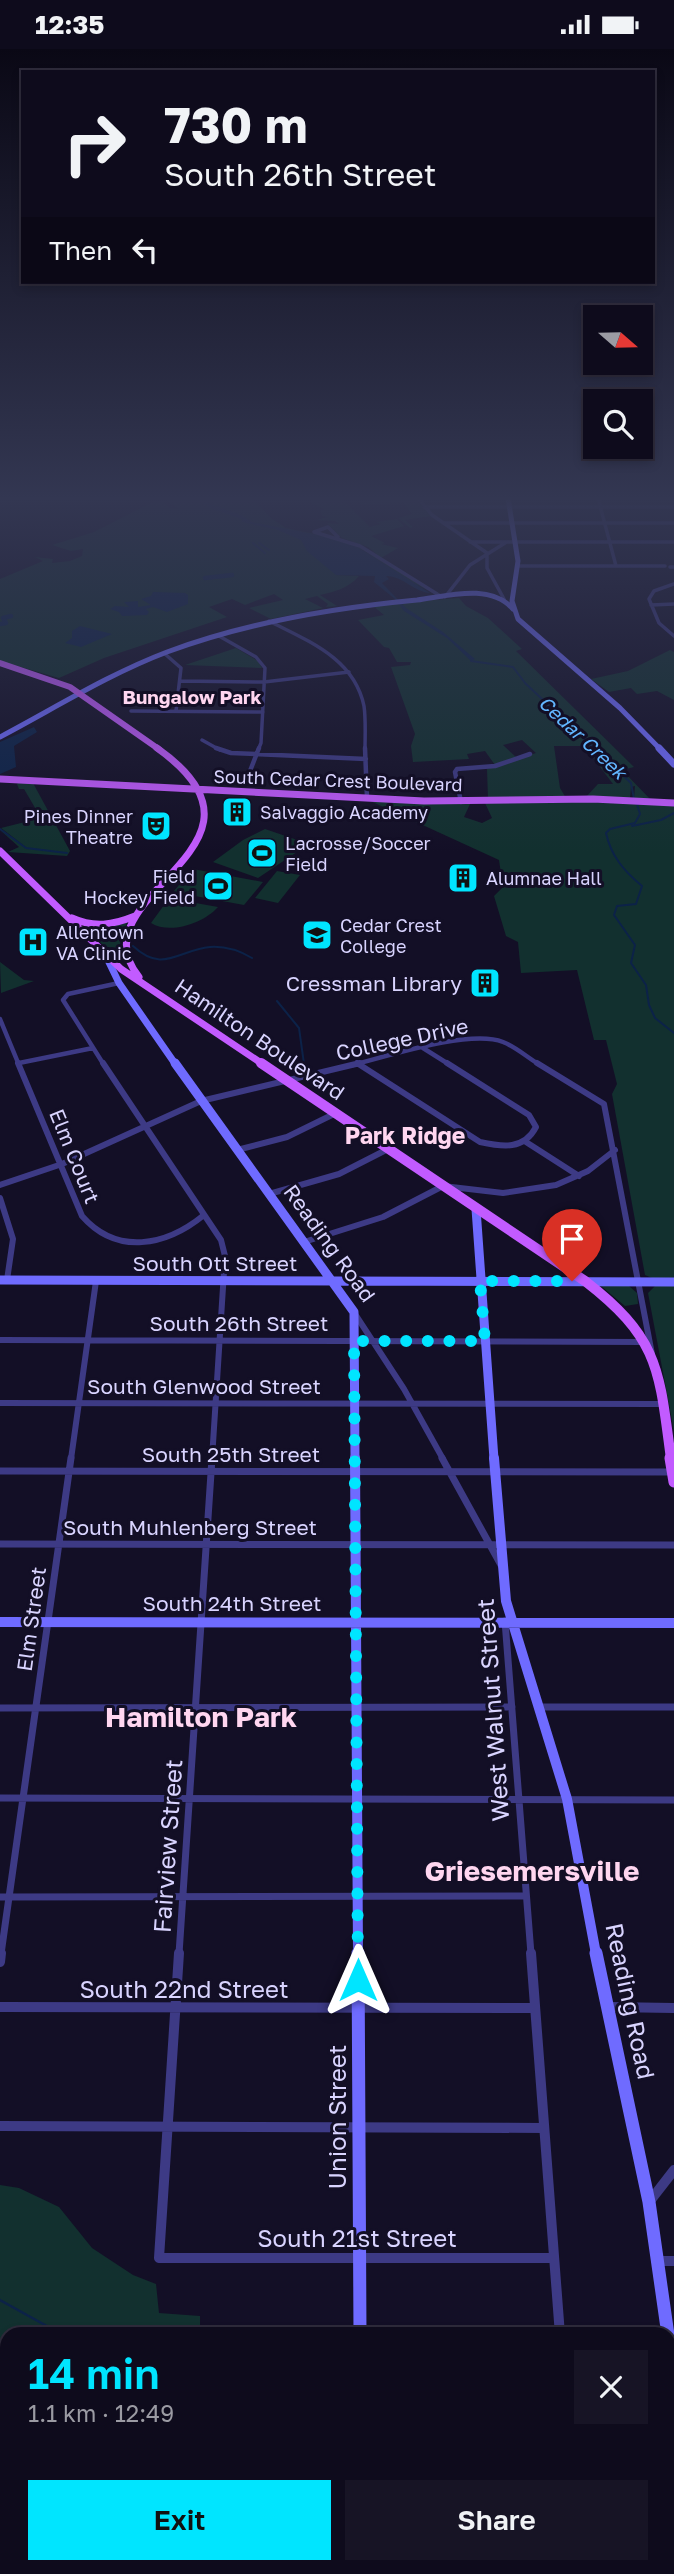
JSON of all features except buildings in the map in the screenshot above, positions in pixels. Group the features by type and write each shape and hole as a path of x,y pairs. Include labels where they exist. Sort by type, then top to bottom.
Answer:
{"main road":[{"path":"0,663 55,680 82,695 182,767 201,791 206,809 202,833 128,930 124,949 128,962 146,985"},
{"name":"South Cedar Crest Boulevard","path":"0,779 461,802 624,800 674,803"},
{"name":"Hamilton Boulevard","path":"0,851 106,956 137,979 585,1281 620,1310 646,1342 653,1357 673,1477"},
{"path":"63,913 80,922 97,926 115,924 139,914"}],"street":[{"path":"0,737 165,653 293,616"},
{"path":"517,616 522,625 670,753 674,764"},
{"path":"656,616 659,623 674,635"},
{"path":"269,621 334,656 349,672 363,703 367,798"},
{"path":"219,636 262,662 264,682 261,743 250,771"},
{"path":"165,653 180,666 176,711"},
{"path":"180,681 264,682 349,672"},
{"path":"131,711 263,712"},
{"path":"202,740 222,751 366,759"},
{"path":"461,802 455,772 457,769 495,766 530,754"},
{"name":"Reading Road","path":"106,956 119,983 201,1101 374,1341 495,1545"},
{"path":"119,983 137,979"},
{"name":"Fairview Street","path":"119,983 64,997 63,1000 224,1247 225,1281 159,2258"},
{"name":"Elm Court","path":"0,1019 82,1216 89,1226 103,1234 129,1241 160,1240 186,1230 204,1215"},
{"name":"College Drive","path":"0,1185 62,1164 201,1101 457,1040 498,1040 604,1104 615,1150"},
{"path":"19,1063 93,1048"},
{"path":"357,1063 480,1142 501,1147 526,1142 533,1135 536,1127 529,1115 423,1048"},
{"path":"237,1150 287,1137 336,1114"},
{"path":"526,1142 579,1176"},
{"path":"269,1194 339,1174 388,1149"},
{"path":"304,1242 383,1217 443,1186 477,1192 518,1192 556,1185 579,1176 615,1150 653,1357"},
{"path":"0,1198 10,1223 13,1247 4,1280"},
{"name":"West Walnut Street","path":"476,1209 494,1472 495,1545 506,1601"},
{"path":"0,1225 10,1223"},
{"name":"South Ott Street","path":"4,1280 674,1282"},
{"name":"Elm Street","path":"0,1962 5,1897 23,1798 96,1281"},
{"name":"Union Street","path":"354,1312 360,2327"},
{"name":"South 26th Street","path":"0,1340 646,1342"},
{"name":"South Glenwood Street","path":"0,1403 661,1404"},
{"name":"South 25th Street","path":"0,1471 494,1472 673,1477"},
{"name":"South Muhlenberg Street","path":"0,1544 674,1545"},
{"name":"Reading Road","path":"506,1601 509,1623 539,1707 567,1799 594,1944 649,2201 667,2327"},
{"name":"South 24th Street","path":"0,1622 674,1623"},
{"name":"West Walnut Street","path":"509,1623 512,1707 559,2327"},
{"path":"0,1708 512,1707"},
{"path":"539,1707 674,1707"},
{"path":"0,1798 674,1800"},
{"path":"5,1897 526,1896"},
{"name":"South 22nd Street","path":"0,2007 535,2008"},
{"path":"609,2007 674,2008"},
{"path":"0,2126 544,2128"},
{"path":"649,2201 674,2169"},
{"name":"South 21st Street","path":"159,2258 554,2258"},
{"path":"658,2261 674,2260"}],"green space":[{"path":"0,616 227,617 104,658 59,678 0,661"},
{"path":"265,616 286,616 271,619"},
{"path":"380,616 488,618 522,649 516,651 634,767 622,770 650,799 634,798 635,786 631,787 630,798 586,797 598,784 613,784 584,746 554,746 560,788 566,798 488,799 487,769 536,753 522,740 503,745 517,758 495,765 485,751 467,754 469,759 413,762 411,746 415,734 391,667 410,665 411,662 397,662 389,648 384,647 358,620"},
{"name":"Bungalow Park","path":"236,648 258,661 262,668 185,665"},
{"path":"670,650 674,652 674,700 657,691 637,694 631,688 609,692 591,679 628,671"},
{"path":"19,782 33,783 70,851 67,856 8,852 19,847 0,830 27,848 1,828 41,818 24,789 19,789"},
{"path":"366,799 470,804 464,817 482,823 492,818 485,803 573,801 674,805 674,1278 652,1278 645,1275 612,1094 617,1084 606,1040 594,1040 577,970 521,973 518,942 506,936 494,896 503,887 499,860"},
{"name":"Lacrosse/Soccer Field","path":"265,829 309,844 258,878 213,862 243,840"},
{"name":"Field Hockey Field","path":"193,869 263,882 244,905 173,892"},
{"path":"277,871 300,875 278,903 255,898"},
{"path":"173,899 218,907 204,918 186,925 168,928 151,923 167,901"},
{"path":"127,923 120,937 121,961 82,926 107,927"},
{"path":"0,962 24,980 34,981 1,993"},
{"path":"674,1285 674,1431 648,1293 655,1286"},
{"path":"601,1286 629,1286 637,1293 638,1304 625,1306"},
{"path":"0,2185 19,2188 59,2207 92,2248 133,2275 156,2284 159,2313 200,2316 200,2327 0,2327"}],"water":[{"path":"412,616 418,616 443,632 475,659 471,661 447,638"},
{"path":"80,626 112,634 81,647 65,643 72,638 72,631"},
{"path":"34,727 37,732 14,746 16,767 0,774 0,742"}],"waterway":[{"path":"0,624 6,623 3,618 11,616"},
{"name":"Cedar Creek","path":"471,661 513,667 525,683 631,783 634,799"},
{"name":"Cedar Creek","path":"637,804 640,814 635,823 610,829 606,833 619,863 642,886 636,904 617,906 614,915 635,945 631,963 646,985 649,1005 655,1018 674,1033"},
{"path":"632,826 661,820 674,813"},
{"path":"0,829 26,848 67,853"},
{"path":"133,946 144,954 162,959 210,947 232,949 252,958"},
{"path":"277,1001 299,1028 305,1071"},
{"name":"Cedar Creek","path":"0,2300 49,2327"}],"place":[{"name":"Salvaggio Academy","path":"237,812"},
{"name":"Pines Dinner Theatre","path":"156,826"},
{"name":"Lacrosse/Soccer Field","path":"262,853"},
{"name":"Alumnae Hall","path":"463,878"},
{"name":"Field Hockey Field","path":"218,886"},
{"name":"Cedar Crest College","path":"317,935"},
{"name":"Allentown VA Clinic","path":"33,942"},
{"name":"Cressman Library","path":"485,983"}],"district":[{"name":"Bungalow Park","path":"192,696"},
{"name":"Park Ridge","path":"405,1135"},
{"name":"Hamilton Park","path":"201,1716"},
{"name":"Griesemersville","path":"532,1870"}],"route":[{"path":"358,1980 354,1341 485,1341 480,1281 572,1281"}]}
